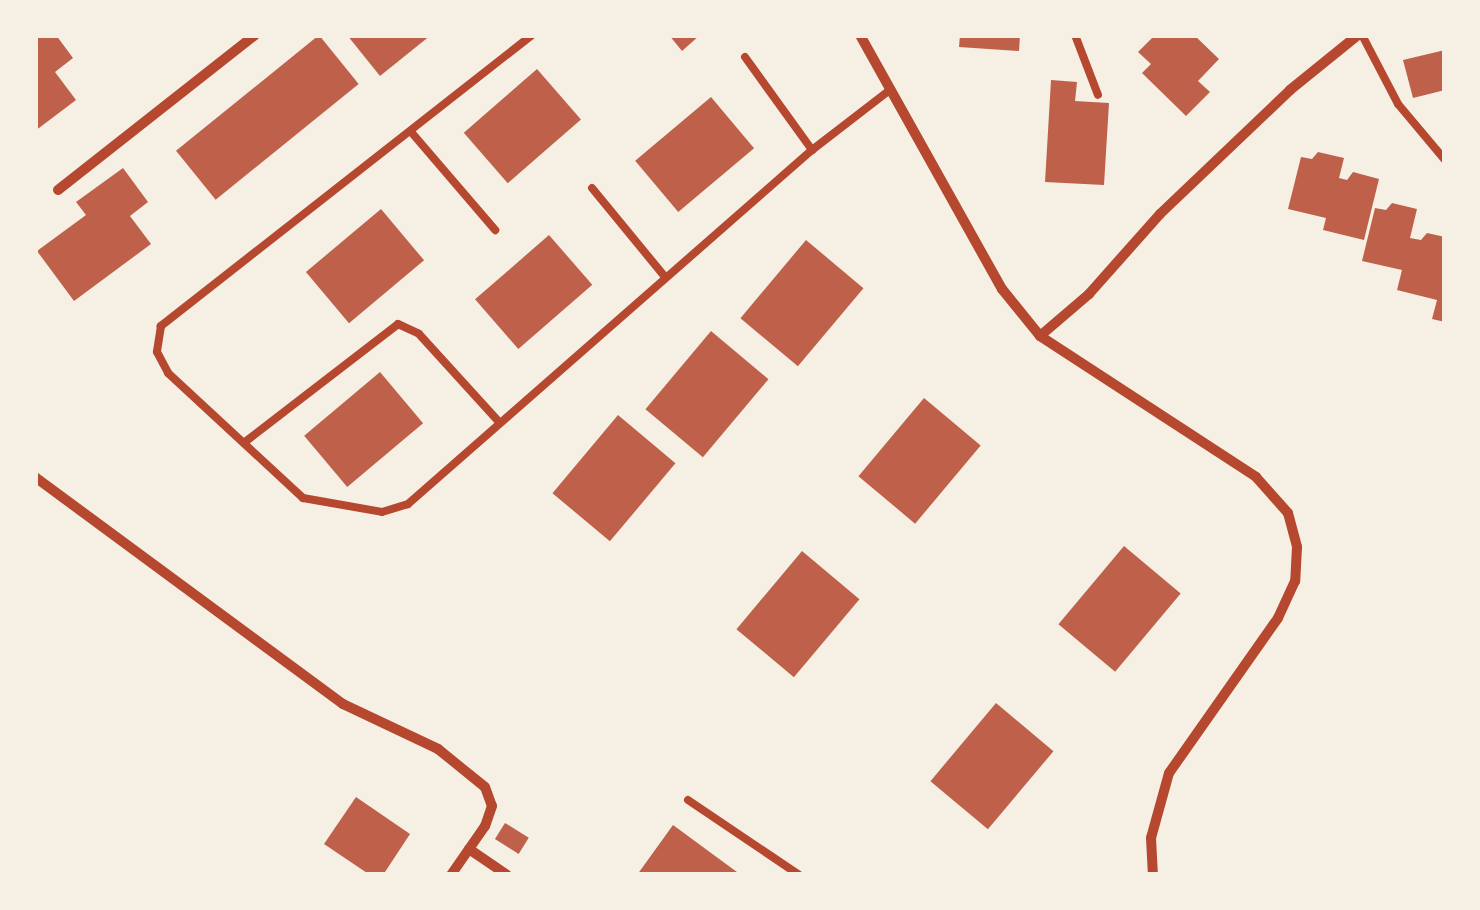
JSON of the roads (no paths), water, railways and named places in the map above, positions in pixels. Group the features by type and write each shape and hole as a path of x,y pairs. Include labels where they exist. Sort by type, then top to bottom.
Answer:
{"street":[{"path":"58,190 255,35"},
{"path":"860,35 1002,289 1040,336 1256,478 1288,513 1297,547 1296,581 1278,618 1170,773 1151,838 1152,875"},
{"path":"1040,336 1088,294 1160,214 1278,101 1360,35"},
{"path":"35,477 342,704 438,749 485,787 492,806 486,826 451,875"},
{"path":"469,848 508,875"}],"lane":[{"path":"532,35 412,133 161,326 157,352 168,373 303,498 382,512 408,504 664,277 812,150 890,90"},
{"path":"1076,35 1098,95"},
{"path":"1360,35 1398,104 1445,160"},
{"path":"744,57 812,150"},
{"path":"412,133 495,230"},
{"path":"592,188 664,277"},
{"path":"245,442 398,324 419,334 500,423"},
{"path":"688,800 800,875"}]}
